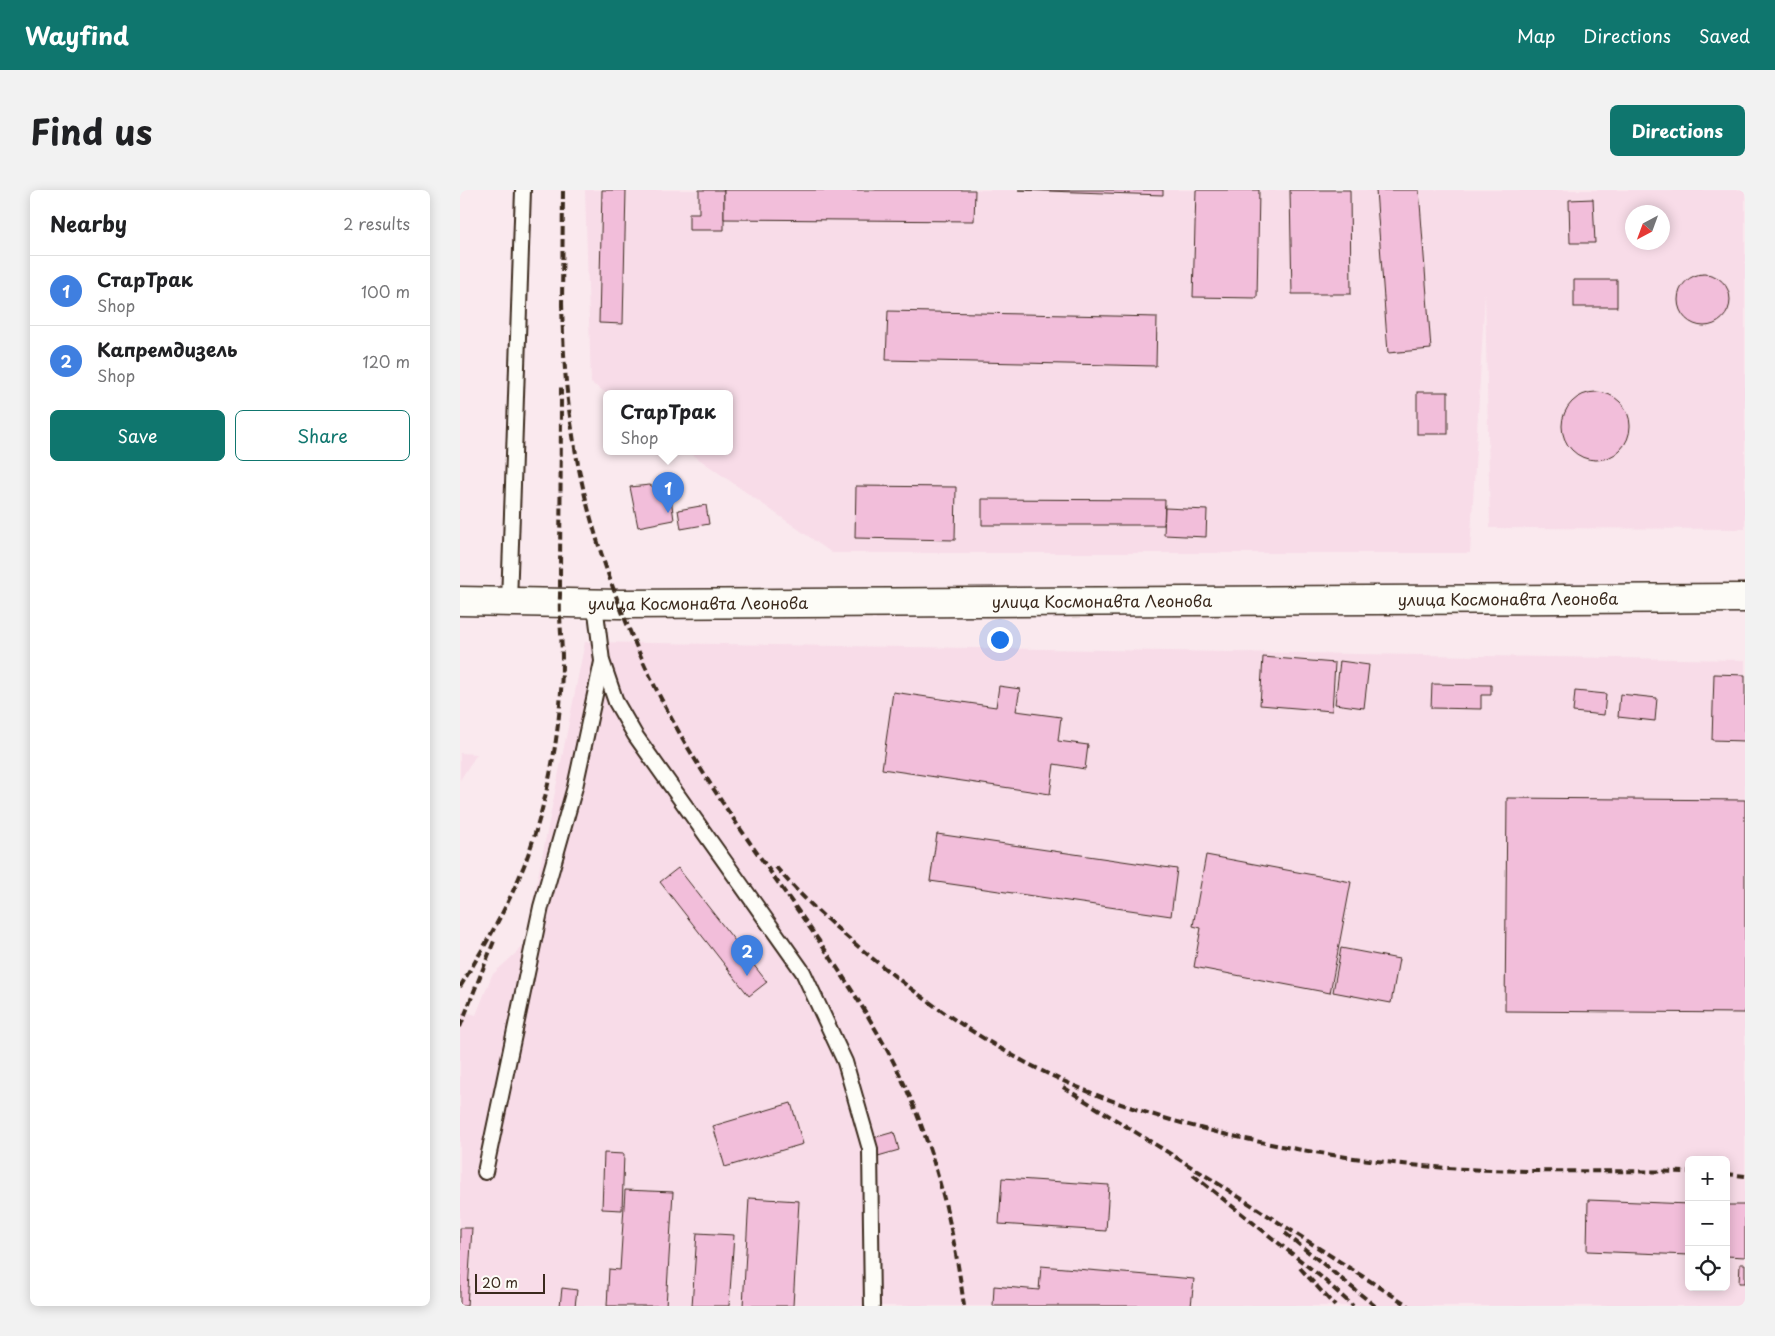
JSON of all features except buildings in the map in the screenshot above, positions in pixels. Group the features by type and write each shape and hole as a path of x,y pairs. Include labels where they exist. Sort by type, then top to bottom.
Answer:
{"street":[{"name":"улица Космонавта Леонова","path":"460,602 595,604 1745,598"}],"lane":[{"path":"509,602 523,190"},
{"path":"595,604 602,661 616,702 635,735 803,972 845,1062 870,1148 872,1306"},
{"path":"485,1172 541,907 576,788 602,661"}],"shaded area":[{"path":"585,190 1745,190 1745,529 1490,528 1485,293 1470,553 832,553 693,455 733,455 733,390 603,390 591,383"},
{"path":"585,642 1745,660 1745,1306 460,1306 460,1010 476,1015 492,975 528,942 535,892"},
{"path":"460,753 477,754 460,780"}],"railway":[{"path":"562,307 563,190"},
{"path":"562,302 566,382 578,467 598,543 625,619 657,691 699,765 750,844 832,959 898,1070 925,1135 936,1168 953,1237 964,1306"},
{"path":"460,987 495,926 525,863 540,815 552,763 559,711 562,660 560,603 561,387"},
{"path":"776,867 812,905 865,952 899,980 965,1027 1011,1055 1059,1079 1101,1097 1145,1112 1191,1126 1285,1147 1332,1155 1423,1166 1489,1170 1685,1172"},
{"path":"460,1027 494,941"},
{"path":"1063,1087 1409,1306"},
{"path":"1730,1174 1745,1176"},
{"path":"1193,1175 1320,1276 1353,1306"},
{"path":"1285,1233 1375,1306"},
{"path":"1300,1268 1335,1306"}],"place":[{"name":"СтарТрак","path":"668,513"},
{"name":"Капремдизель","path":"747,976"}]}
